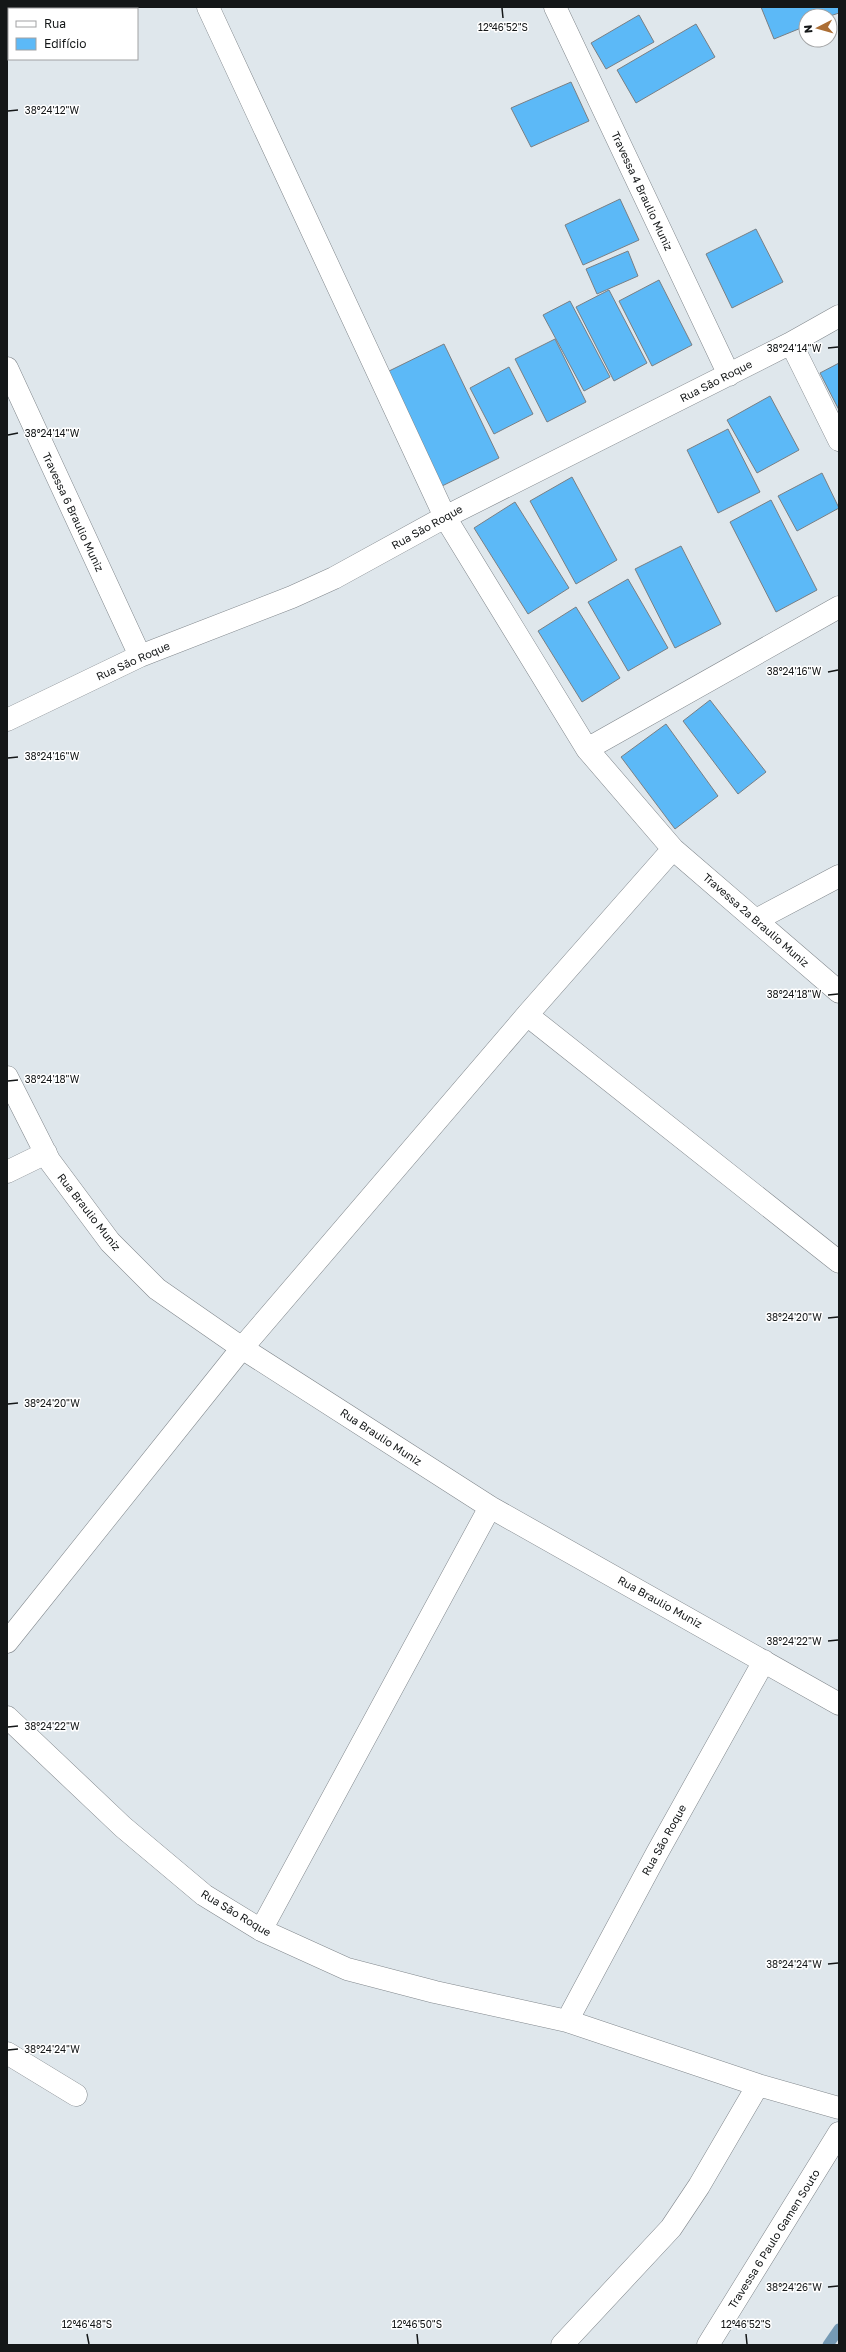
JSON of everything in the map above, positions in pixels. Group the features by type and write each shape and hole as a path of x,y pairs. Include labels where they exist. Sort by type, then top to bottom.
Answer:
{"street":[{"name":"Travessa 2ª Braulio Muniz","path":"208,7 445,517 586,749 673,849 839,992"},
{"name":"Travessa 4 Braulio Muniz","path":"555,7 728,375"},
{"name":"Rua São Roque","path":"7,720 140,656 292,597 334,578 445,517 791,343 839,316"},
{"path":"791,343 839,440"},
{"name":"Travessa 6 Braulio Muniz","path":"7,368 140,656"},
{"path":"586,749 839,607"},
{"path":"7,1642 242,1348 527,1015 673,849"},
{"path":"756,920 839,876"},
{"path":"527,1015 839,1262"},
{"name":"Rua Braulio Muniz","path":"7,1077 49,1160 115,1248 157,1289 242,1348 490,1507 839,1704"},
{"path":"7,1172 46,1153"},
{"path":"261,1930 490,1507"},
{"name":"Rua São Roque","path":"567,2021 657,1853 764,1661"},
{"name":"Rua São Roque","path":"7,1717 123,1827 204,1895 261,1930 347,1969 435,1992 567,2021 758,2085 839,2108"},
{"path":"7,2053 76,2095"},
{"path":"562,2345 671,2228 699,2186 758,2085"},
{"name":"Travessa 6 Paulo Gamen Souto","path":"708,2345 839,2133"}],"building":[{"path":"761,7 839,7 838,13 838,8 798,8 798,29 774,39"},
{"path":"639,15 654,42 606,69 591,43"},
{"path":"696,24 715,57 636,103 617,70"},
{"path":"571,82 589,121 531,147 511,108"},
{"path":"620,199 639,240 583,265 565,225"},
{"path":"756,229 783,282 732,308 706,254"},
{"path":"628,251 638,276 597,294 586,269"},
{"path":"659,280 692,345 652,366 619,301"},
{"path":"609,290 647,363 614,381 576,307"},
{"path":"570,301 610,377 584,391 543,315"},
{"path":"555,339 586,402 547,422 515,359"},
{"path":"444,344 499,458 442,486 387,372"},
{"path":"839,363 839,410 820,373"},
{"path":"509,367 533,414 494,434 470,388"},
{"path":"770,396 799,450 757,473 727,420"},
{"path":"728,429 760,492 718,513 687,450"},
{"path":"822,473 839,508 797,531 778,496"},
{"path":"572,477 617,560 576,584 530,501"},
{"path":"771,500 817,590 776,612 730,522"},
{"path":"515,502 569,588 528,614 474,528"},
{"path":"681,546 721,624 675,648 635,569"},
{"path":"628,579 668,648 628,671 588,602"},
{"path":"576,607 620,678 582,702 538,631"},
{"path":"710,700 766,772 738,794 683,721"},
{"path":"666,724 718,796 675,829 621,757"}],"waterway":[{"path":"828,2345 839,2329"}]}
